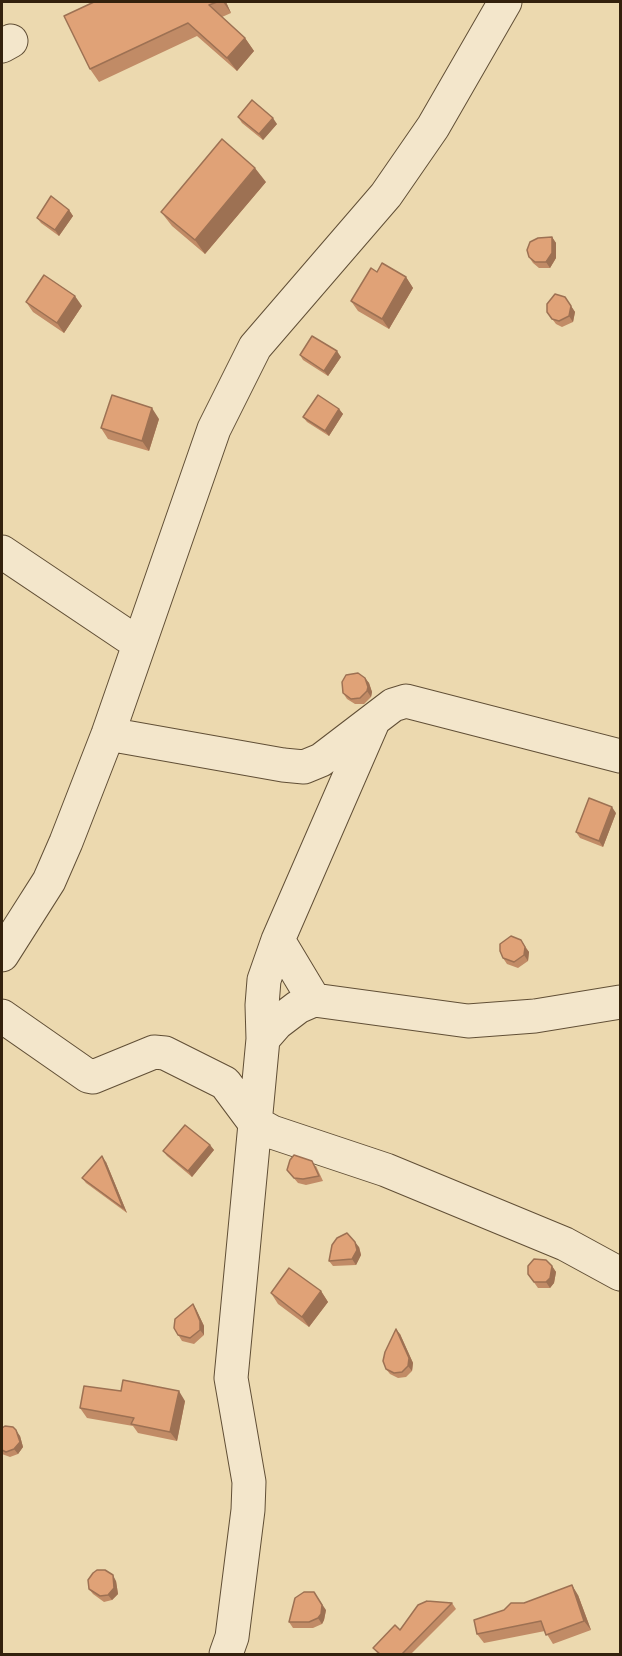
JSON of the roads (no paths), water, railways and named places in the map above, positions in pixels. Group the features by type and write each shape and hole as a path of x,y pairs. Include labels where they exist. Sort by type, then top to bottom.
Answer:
{"street":[{"path":"2,955 48,881 108,734 214,429 255,347 386,195 433,126 505,2"},
{"path":"2,552 140,644"},
{"path":"108,734 304,767 321,760 393,705 406,701 621,756"},
{"path":"226,1654 232,1637 248,1510 249,1482 231,1378 263,1039 264,981 278,940 374,719"},
{"path":"278,940 314,1000"},
{"path":"263,1039 277,1023 314,1000 468,1022 535,1017 621,1002"},
{"path":"2,1016 88,1076 93,1077 154,1052 165,1053 225,1083 254,1122 272,1132 386,1170 565,1244 621,1274"}]}
